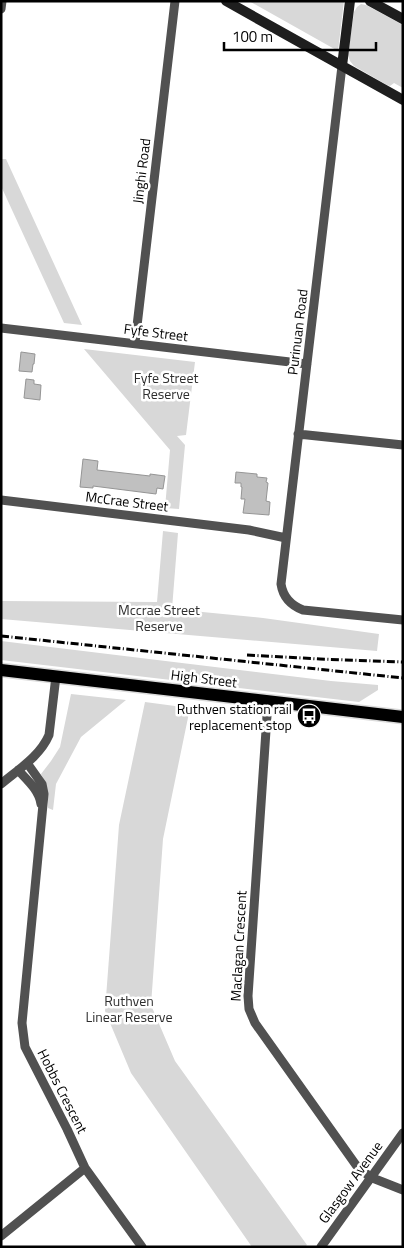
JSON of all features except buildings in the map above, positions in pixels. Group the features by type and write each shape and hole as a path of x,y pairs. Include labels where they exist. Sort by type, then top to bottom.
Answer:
{"main road":[{"path":"226,1 403,100"},
{"path":"342,66 350,1"},
{"path":"370,1 403,20"},
{"name":"High Street","path":"1,670 403,717"}],"street":[{"path":"1,9 2,1"},
{"name":"Jinghi Road","path":"134,343 175,1"},
{"name":"Purinuan Road","path":"342,66 281,584 283,593 288,601 302,610 403,620"},
{"name":"Fyfe Street","path":"1,328 307,364"},
{"path":"298,434 403,446"},
{"name":"McCrae Street","path":"1,500 287,534"},
{"path":"1,784 43,747 49,735 56,676"},
{"name":"Maclagan Crescent","path":"268,701 252,928 249,1009 255,1023 356,1165 370,1177 403,1190"},
{"name":"Hobbs Crescent","path":"27,763 42,784 44,794 22,1023 25,1047 85,1168 142,1247"},
{"name":"Hobbs Crescent","path":"18,770 35,788 42,809"},
{"name":"Glasgow Avenue","path":"321,1247 403,1133"},
{"path":"1,1236 85,1168"}],"green space":[{"path":"249,1 344,1 338,51"},
{"path":"361,4 403,25 403,88 394,83 390,86 387,85 354,66 350,61 348,55 354,12"},
{"path":"1,159 6,159 82,325 64,323 1,186"},
{"name":"Fyfe Street Reserve","path":"84,349 195,362 186,435 177,436 185,445 179,509 165,508 170,450"},
{"name":"Mccrae Street Reserve","path":"163,531 178,533 172,609 263,618 379,634 377,651 1,619 1,601 157,602"},
{"path":"1,641 378,685 378,690 359,702 1,660"},
{"path":"71,694 126,700 81,737 56,784 53,810 48,808 47,790 41,774 60,747"},
{"name":"Ruthven Linear Reserve","path":"145,702 190,708 163,839 151,1005 175,1061 307,1245 305,1247 252,1247 131,1073 105,1011 119,825"}],"railway":[{"path":"1,636 403,678"},
{"path":"247,655 403,662"}],"place":[{"name":"Ruthven station rail replacement stop","path":"309,716"}]}
